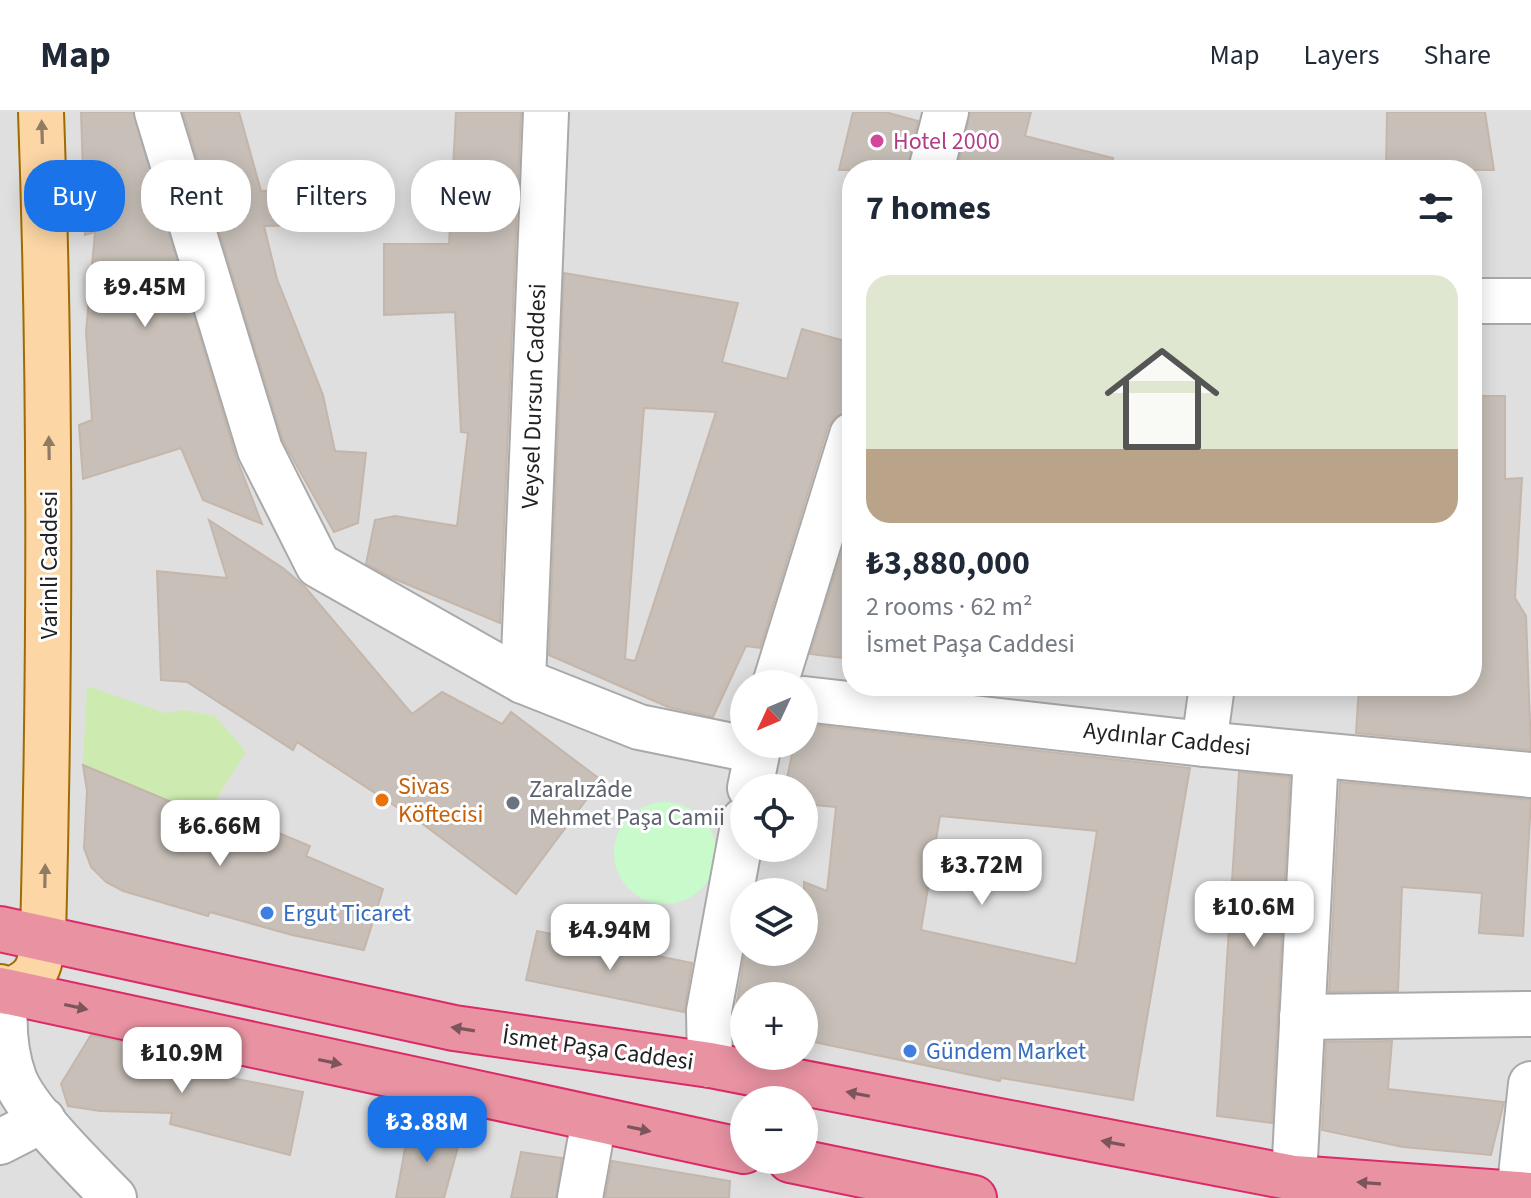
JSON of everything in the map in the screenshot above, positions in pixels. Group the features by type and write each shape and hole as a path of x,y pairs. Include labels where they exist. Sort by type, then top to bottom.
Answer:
{"highway":[{"name":"İsmet Paşa Caddesi","path":"0,929 454,1028 710,1065 1294,1178 1525,1194"},
{"path":"2,990 730,1148"},
{"path":"818,1169 884,1189 974,1198"}],"main road":[{"name":"Varinli Caddesi","path":"2,990 25,984 38,970 43,938 50,534 47,280 41,112"}],"street":[{"path":"157,112 260,450 318,565 523,681 639,727 755,761"},
{"name":"Veysel Dursun Caddesi","path":"523,681 546,112"},
{"path":"934,160 946,112"},
{"path":"1482,301 1531,301"},
{"path":"779,670 842,467"},
{"path":"1204,744 1211,696"},
{"name":"Aydınlar Caddesi","path":"818,701 1204,744 1531,775"},
{"path":"1294,1178 1316,755"},
{"path":"710,1065 709,1011 736,862"},
{"path":"2,990 3,1026 15,1080 43,1120 114,1198"},
{"path":"1302,1017 1531,1014"},
{"path":"1525,1194 1531,1084"},
{"path":"0,1142 43,1120"},
{"path":"580,1198 594,1120"}],"shaded area":[{"path":"0,112 1531,112 1531,1198 0,1198"}],"green space":[{"path":"87,686 165,713 183,710 215,716 245,753 204,819 83,765"},
{"path":"665,802 684,806 701,817 712,834 716,853 712,872 701,889 684,900 665,904 646,900 629,889 618,872 614,853 618,834 629,817 646,806"}],"building":[{"path":"81,112 133,112 147,160 141,160 141,232 169,232 236,457 262,524 203,500 181,448 83,479 79,425 92,420 86,332 95,232 125,232 125,160 83,160"},
{"path":"183,112 239,112 261,191 267,191 267,226 264,226 277,279 323,395 335,451 366,453 358,523 334,532 283,441 219,232 251,232 251,160 198,160"},
{"path":"456,112 521,112 519,160 453,160"},
{"path":"853,112 885,112 918,121 909,160 842,160 842,170 839,170"},
{"path":"970,112 1031,112 1025,136 1113,158 1113,160 959,160"},
{"path":"1387,112 1485,112 1494,170 1482,170 1482,160 1386,160"},
{"path":"450,232 516,232 500,623 366,564 375,520 395,516 457,526 468,433 461,432 455,312 384,315 384,244 449,244"},
{"path":"564,273 738,303 722,362 787,379 802,329 842,340 842,414 836,416 828,427 760,648 746,646 735,670 730,670 730,680 713,717 668,707 549,655","holes":["644,408 716,412 635,661 625,659"]},
{"path":"1482,396 1505,396 1505,479 1522,478 1515,598 1526,616 1531,750 1356,733 1358,696 1482,696"},
{"path":"209,520 283,568 305,587 412,714 442,692 502,724 511,712 601,780 516,894 424,825 297,742 293,750 187,682 161,680 157,571 227,578"},
{"path":"842,552 842,658 810,654"},
{"path":"818,726 1190,768 1133,1100 1001,1078 1000,1081 818,1043 818,982 740,982 743,966 818,966 818,887 827,891 836,807 818,805 818,774 788,774 791,758 818,758","holes":["940,816 1097,831 1076,964 921,930"]},
{"path":"83,765 188,809 254,849 262,826 310,846 306,856 383,889 364,950 292,935 210,912 208,916 123,891 106,882 91,867 84,848 87,791"},
{"path":"1239,772 1290,777 1272,1123 1217,1116"},
{"path":"1340,782 1531,800 1523,936 1479,933 1482,893 1402,887 1398,991 1329,992"},
{"path":"537,931 692,963 684,1012 526,980"},
{"path":"91,1035 155,1049 152,1062 303,1092 290,1155 170,1124 172,1113 100,1111 68,1106 61,1084"},
{"path":"1392,1041 1388,1089 1504,1102 1491,1155 1403,1147 1322,1130 1326,1042"},
{"path":"409,1127 461,1136 444,1198 396,1198"},
{"path":"521,1152 562,1158 556,1198 511,1198"},
{"path":"612,1161 730,1181 729,1198 605,1198"}],"place":[{"name":"Hotel 2000","path":"877,141"},
{"name":"Sivas Köftecisi","path":"382,800"},
{"name":"Zaralızâde Mehmet Paşa Camii","path":"513,803"},
{"name":"Ergut Ticaret","path":"267,913"},
{"name":"Gündem Market","path":"910,1051"}]}
